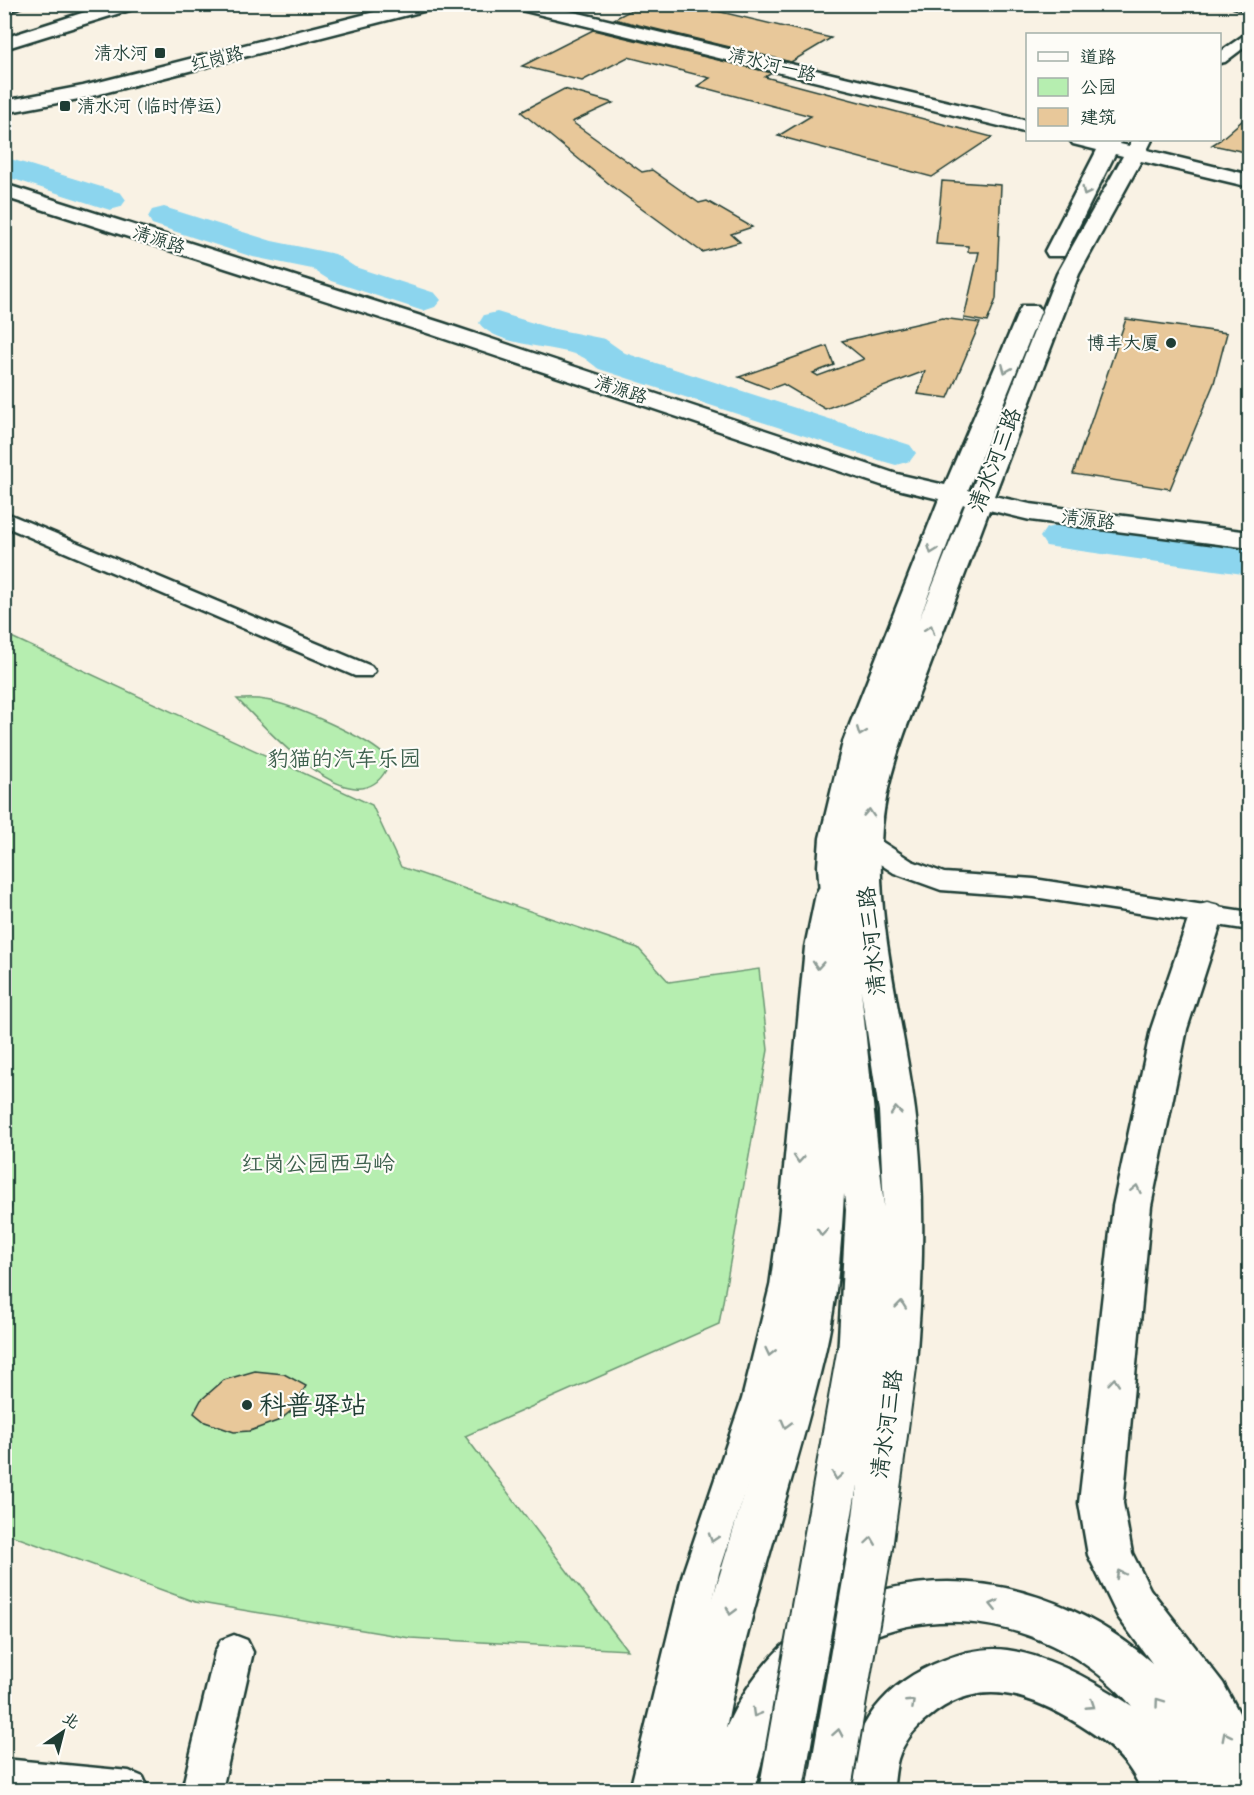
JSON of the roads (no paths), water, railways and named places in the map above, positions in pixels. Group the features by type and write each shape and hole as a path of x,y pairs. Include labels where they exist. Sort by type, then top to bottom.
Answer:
{"main road":[{"path":"4,9 18,4"},
{"path":"7,39 130,4"},
{"name":"红岗路","path":"4,96 389,4"},
{"name":"红岗路","path":"4,107 160,74 429,4"},
{"name":"清水河一路","path":"517,4 1026,127"},
{"name":"清水河一路","path":"561,4 1026,117"},
{"path":"7,39 90,7"},
{"path":"4,24 36,14"},
{"path":"1092,141 1126,144 1250,170"},
{"path":"1126,144 1250,181"},
{"name":"清水河三路","path":"829,1791 871,1544 877,1360 866,1210 841,965 835,852 858,742 1126,144"},
{"name":"清源路","path":"4,184 442,324 897,474 1030,512 1250,540"},
{"name":"清源路","path":"4,190 435,328 890,480 1034,505 1250,533"},
{"name":"清水河三路","path":"781,1791 877,1360 904,1275 905,1208 892,1074 875,975 865,870 870,794 968,494"},
{"path":"1207,914 1169,1029 1132,1206 1101,1503 1110,1555 1134,1603 1206,1698 1234,1752 1248,1791"},
{"path":"690,1791 708,1699 733,1603 804,1356 820,1263 826,1184 827,1056 841,965"},
{"path":"730,1791 740,1749 753,1718 770,1690 797,1659 830,1634 869,1616 908,1605 985,1602 1019,1611 1078,1635 1120,1662 1151,1691 1179,1729 1198,1769 1204,1791"},
{"path":"869,1791 874,1759 888,1728 911,1701 935,1684 973,1672 1001,1671 1042,1682 1085,1701 1124,1728 1155,1763 1165,1791"}],"street":[{"path":"1239,4 1250,7"},
{"path":"1221,58 1250,35"},
{"path":"4,518 363,672"},
{"path":"650,1791 701,1573 759,1399 786,1286 795,1220 819,947 835,852 867,844 903,867 941,880 1034,888 1250,921"},
{"path":"202,1791 234,1652"},
{"path":"4,1778 129,1791"}],"waterway":[{"path":"4,166 110,200"},
{"path":"164,217 265,250 323,261 343,274 423,300"},
{"path":"497,323 543,338 592,347 612,361 896,453"},
{"path":"1061,537 1250,562"}],"place":[{"name":"清水河","path":"160,53"},
{"name":"清水河 (临时停运)","path":"65,106"},
{"name":"博丰大厦","path":"1171,343"},
{"name":"科普驿站","path":"247,1405"}],"park label":[{"name":"豹猫的汽车乐园","path":"344,759"},
{"name":"红岗公园西马岭","path":"318,1164"}]}
